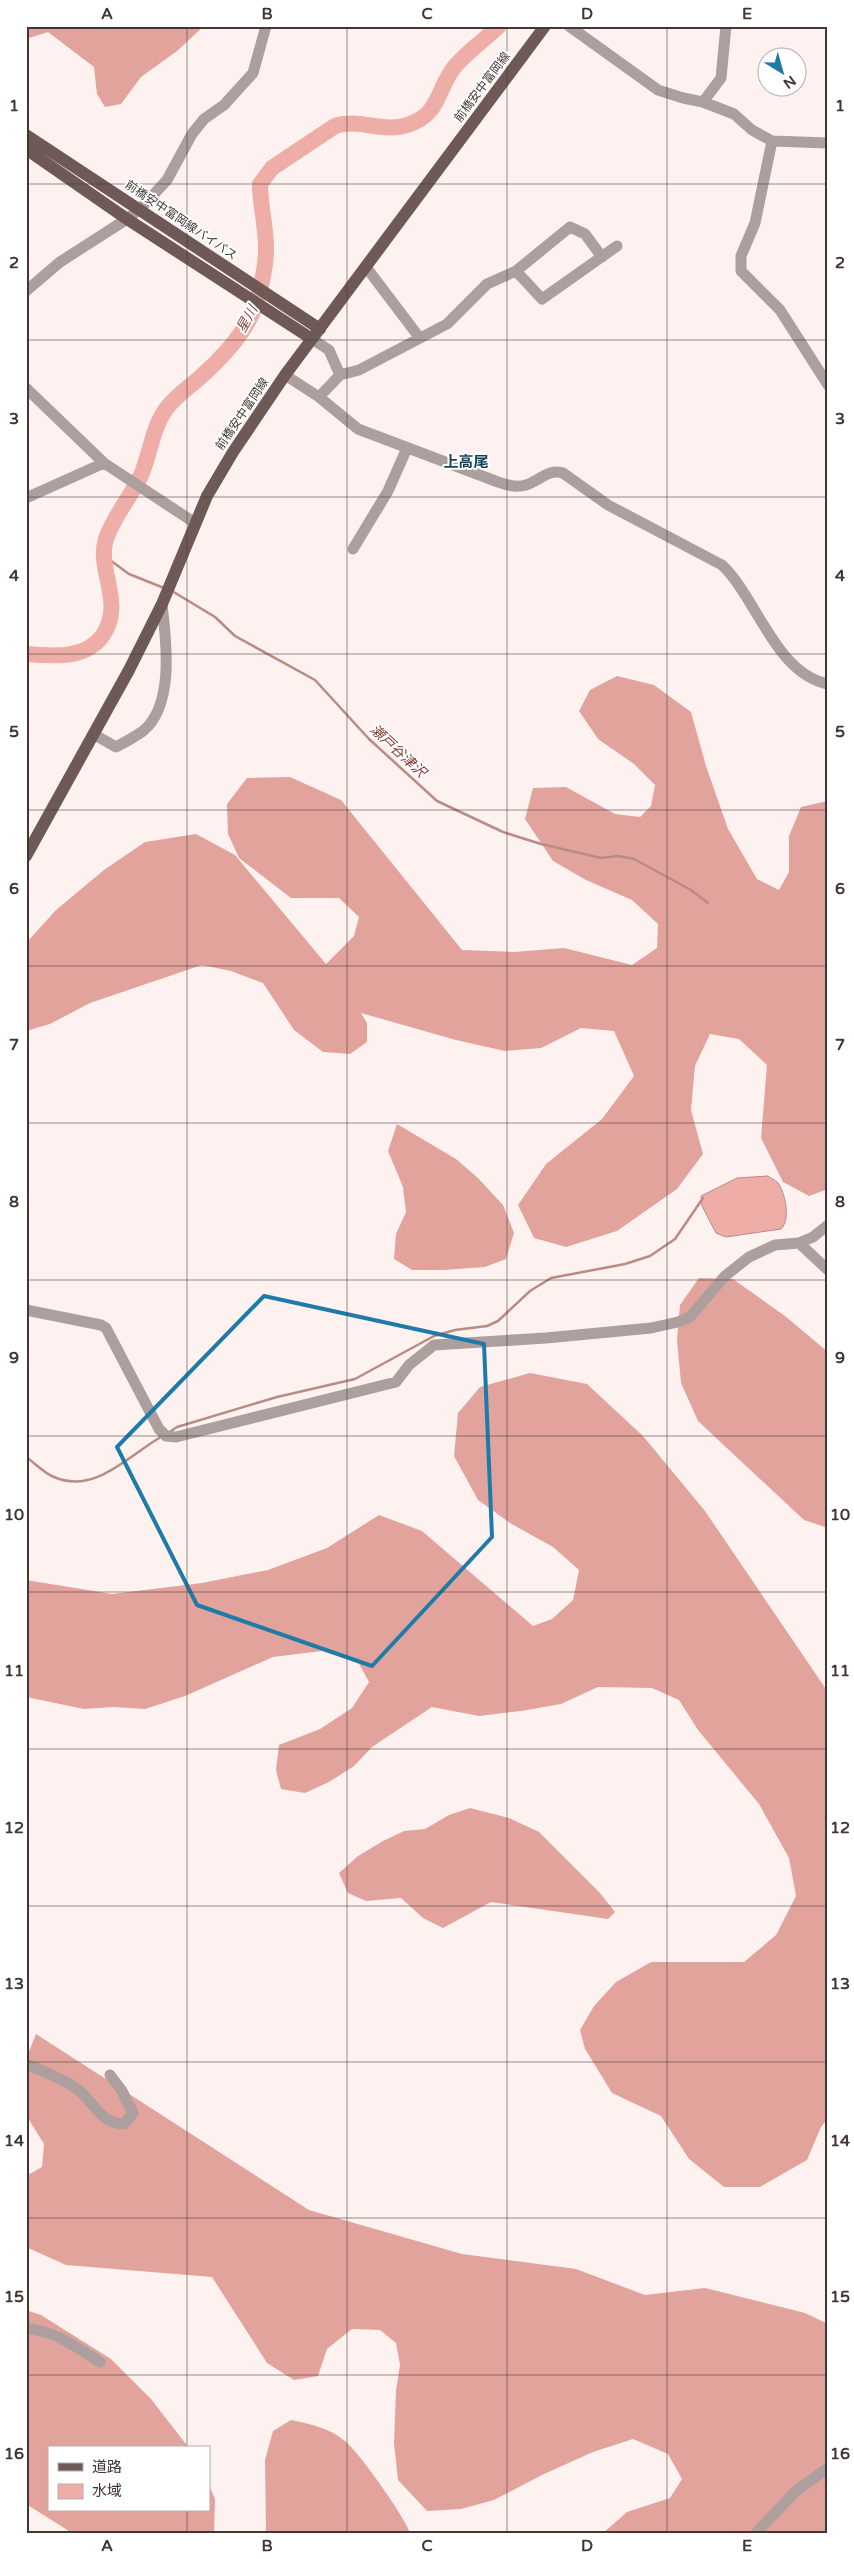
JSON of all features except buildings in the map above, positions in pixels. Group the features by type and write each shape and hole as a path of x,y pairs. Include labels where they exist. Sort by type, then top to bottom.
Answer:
{"main road":[{"name":"前橋安中富岡線","path":"26,856 95,735 162,604 195,523 219,474 285,375 545,26"},
{"name":"前橋安中富岡線バイパス","path":"26,135 320,329"},
{"path":"26,149 128,219 312,339"}],"street":[{"path":"26,291 60,262 128,219 167,180 192,134 204,119 224,105 253,73 266,26"},
{"path":"570,26 658,90 704,102 734,114 752,130 772,141 828,143"},
{"path":"704,102 721,78 726,26"},
{"path":"772,141 755,223 741,256 740,271 780,310 828,385"},
{"path":"319,398 340,375 359,370 446,324 487,284 516,271 570,227 584,234 602,257"},
{"path":"516,271 542,299 617,246"},
{"path":"366,266 419,337"},
{"path":"312,339 329,350 340,375"},
{"path":"285,375 319,398 358,429 512,486 526,485 549,473 557,471 563,473 608,505 722,565 732,574 772,637 792,663 803,674 828,684"},
{"path":"26,388 104,463 195,523"},
{"path":"353,549 388,492 407,448"},
{"path":"26,498 104,463"},
{"path":"95,735 116,747 143,731 152,721 164,683 168,662 162,604"},
{"path":"26,1310 101,1325 106,1328 160,1429 166,1436 176,1438 396,1382 409,1365 434,1345 546,1338 651,1328 678,1322 690,1318 725,1276 750,1257 775,1245 799,1244 813,1237 828,1225"},
{"path":"799,1244 828,1270"},
{"path":"26,2064 77,2088 102,2116 113,2124 124,2124 133,2113 122,2091 110,2075"},
{"path":"26,2329 39,2329 50,2333 100,2362"},
{"path":"756,2533 795,2492 828,2468"}],"highlighted area":[{"path":"264,1296 484,1344 492,1537 372,1666 197,1605 117,1447"}],"shaded area":[{"path":"26,26 204,26 177,51 141,77 121,104 105,107 97,94 94,67 48,32 26,39"},
{"path":"617,676 654,685 691,712 706,766 728,829 757,879 779,890 789,872 789,836 801,807 828,801 828,1189 809,1196 783,1182 761,1138 767,1065 739,1039 710,1034 695,1066 691,1110 703,1154 677,1189 617,1231 566,1247 534,1238 518,1205 546,1164 602,1119 634,1076 614,1031 581,1028 541,1048 505,1051 456,1040 361,1013 367,1023 367,1042 350,1054 323,1052 294,1030 263,983 231,971 202,965 90,1003 50,1024 26,1031 26,943 56,910 104,870 145,842 196,834 235,855 326,964 354,936 359,917 339,898 291,898 239,858 228,834 227,804 247,778 290,777 341,800 462,950 514,952 564,948 632,965 657,948 658,924 632,900 586,880 553,861 525,819 533,788 566,787 615,814 640,817 651,806 655,785 634,764 598,739 579,711 590,690"},
{"path":"397,1124 456,1159 478,1178 503,1205 514,1233 506,1259 485,1267 412,1270 394,1259 396,1234 406,1212 403,1187 388,1151"},
{"path":"699,1278 733,1279 785,1316 828,1352 828,1528 804,1520 698,1421 681,1383 677,1340 680,1305"},
{"path":"530,1373 587,1384 643,1436 705,1511 828,1692 828,2118 821,2127 807,2160 760,2187 724,2187 689,2159 661,2116 612,2093 585,2049 580,2030 594,2006 616,1982 651,1962 744,1962 776,1935 796,1896 789,1858 759,1804 698,1730 679,1700 652,1688 598,1687 561,1704 521,1711 479,1716 432,1707 372,1747 354,1766 329,1782 305,1793 281,1789 276,1770 279,1745 320,1729 352,1708 369,1682 358,1662 322,1651 273,1657 185,1696 145,1709 113,1707 84,1709 26,1697 26,1580 112,1594 202,1583 268,1570 327,1548 379,1515 422,1531 533,1626 552,1619 573,1600 579,1570 553,1547 510,1523 478,1500 454,1456 458,1413 480,1387"},
{"path":"470,1808 509,1818 539,1832 600,1893 615,1912 608,1919 491,1902 443,1928 423,1918 401,1898 366,1901 348,1893 339,1873 358,1856 404,1831 425,1829 449,1815"},
{"path":"36,2034 309,2210 462,2254 576,2269 645,2295 705,2288 805,2313 828,2324 828,2533 603,2533 627,2512 670,2498 682,2479 668,2454 633,2439 593,2452 544,2474 494,2500 461,2509 427,2511 398,2480 394,2443 396,2391 400,2365 396,2343 380,2330 352,2329 327,2349 318,2376 294,2380 267,2363 212,2277 66,2265 26,2247 26,2176 42,2167 44,2144 26,2115 26,2059"},
{"path":"26,2310 41,2315 111,2359 151,2399 187,2446 48,2446 48,2512 210,2512 210,2487 215,2499 214,2533 72,2533 26,2504"},
{"path":"291,2420 326,2430 345,2441 360,2457 400,2513 410,2533 266,2533 265,2460 273,2431"}],"water":[{"path":"768,1176 781,1187 785,1199 786,1219 781,1229 726,1237 716,1233 702,1206 701,1196 737,1178"}],"waterway":[{"name":"星川","path":"26,654 68,655 78,653 96,643 103,635 109,623 111,610 111,598 104,562 106,539 109,530 142,473 158,424 173,401 224,354 240,334 253,312 262,281 266,254 260,184 272,168 335,126 353,124 398,127 418,120 433,107 456,65 499,26"},
{"name":"瀬戸谷津沢","path":"103,555 129,574 164,588"},
{"name":"瀬戸谷津沢","path":"172,591 215,617 235,636 315,680 369,739 437,801 503,832 541,844 601,858 618,856 634,859 691,890 708,903"},
{"path":"168,1433 177,1427 277,1397 355,1379 434,1336 455,1330 487,1326 498,1321 530,1291 551,1278 625,1264 650,1256 675,1239 703,1198"},
{"path":"26,1457 51,1476 69,1481 84,1481 111,1470 161,1437"}],"district":[{"name":"上高尾","path":"466,462"}]}
